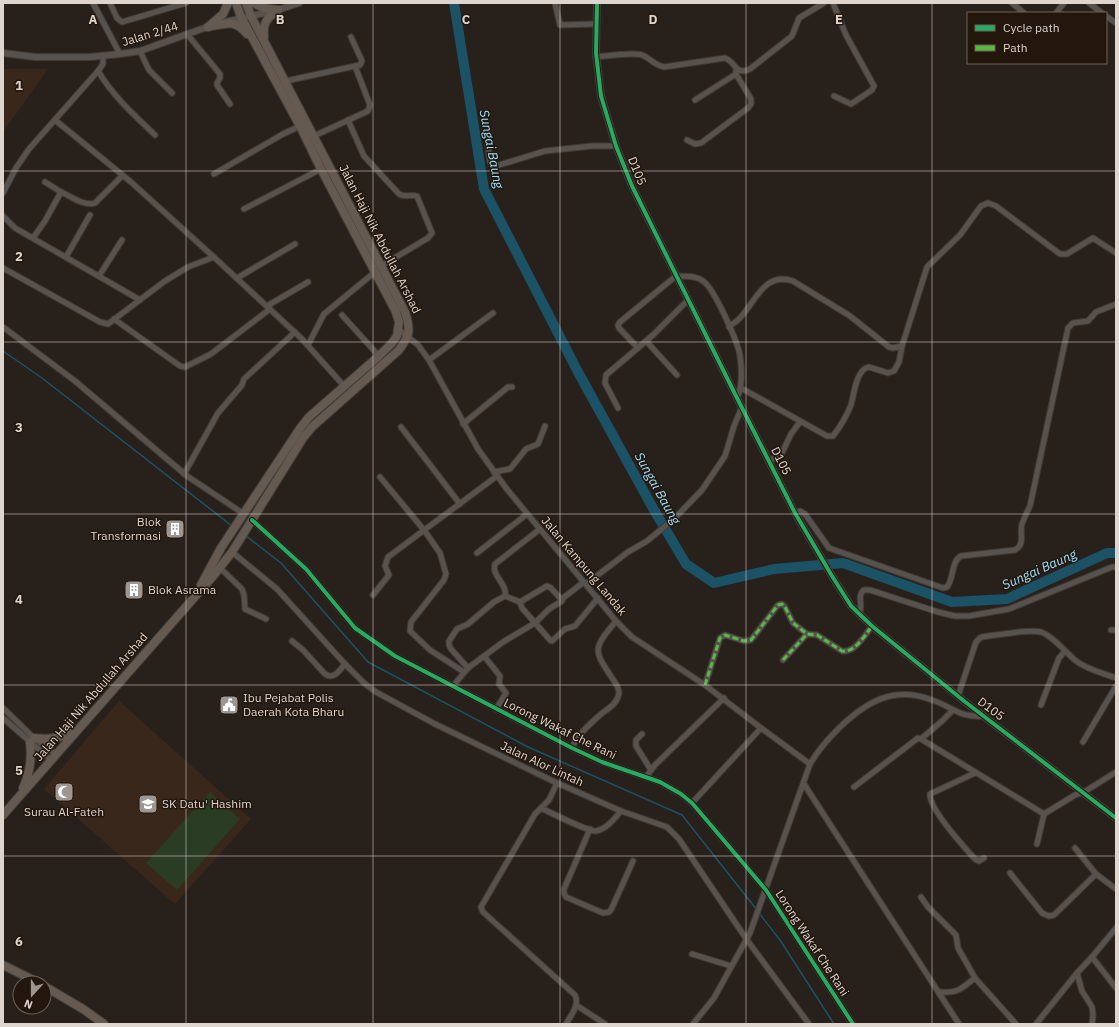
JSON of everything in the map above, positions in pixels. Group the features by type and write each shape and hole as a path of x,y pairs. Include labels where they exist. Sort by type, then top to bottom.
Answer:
{"main road":[{"path":"208,27 222,14 228,3"},
{"name":"Jalan Haji Nik Abdullah Arshad","path":"3,815 214,575 233,550 303,438 312,427 399,350 408,335 409,325 405,312 378,269 321,169 300,126 257,47 236,3"},
{"name":"Jalan Haji Nik Abdullah Arshad","path":"196,595 225,542 301,427 309,417 392,343 396,336 399,322 378,269 314,136 286,80 251,16 246,3"},
{"path":"253,3 264,8 278,10"},
{"path":"265,42 264,29 266,21 278,10"},
{"path":"208,27 231,23 238,25 242,27 257,47"},
{"path":"13,804 24,788 28,775 31,762 32,740 60,738 72,732 82,724"},
{"path":"4,966 23,975"},
{"path":"52,991 83,1009 104,1024"}],"street":[{"path":"93,3 120,54"},
{"path":"110,3 117,18 122,22 186,3"},
{"name":"Jalan 2/44","path":"3,53 35,57 103,56 140,51 208,27 242,17 278,10 299,3"},
{"path":"555,3 560,24 595,24"},
{"name":"D105","path":"597,3 595,24 596,57 601,96 616,146 632,186 795,513 832,576 852,606 872,626 958,696 1116,818"},
{"path":"695,100 736,71 745,71 750,69 792,36 798,19 824,3"},
{"path":"833,3 846,35 874,86 872,90 851,104 834,96"},
{"path":"1012,3 1023,12"},
{"path":"1057,12 1064,3"},
{"path":"1088,3 1101,12"},
{"path":"1107,17 1116,23"},
{"path":"187,34 220,74 217,86 230,104"},
{"path":"286,80 360,65 362,61 351,37"},
{"path":"140,51 149,70 172,93"},
{"path":"596,57 637,54 646,57 658,66 725,58 730,60 750,99 751,104 748,108 701,143 695,144 687,140"},
{"path":"3,193 22,158 98,71 103,64 103,56"},
{"path":"314,136 368,111 370,105 355,66"},
{"path":"98,71 105,83 126,107 155,135"},
{"path":"55,120 131,182 237,278 308,345 344,386"},
{"path":"308,345 324,314 378,269 428,238 432,233 417,196 402,196 399,194 364,156 348,120"},
{"path":"214,174 283,134 300,126"},
{"path":"488,145 490,162 496,166 545,151 592,146 616,146"},
{"path":"244,209 321,169"},
{"path":"45,182 61,192 92,204 95,203 122,176"},
{"path":"33,238 45,221 61,192"},
{"path":"741,388 800,422 827,436 833,436 850,405 862,370 869,367 892,373 896,369 927,269 960,235 978,209 984,204 988,203 996,206 1060,254 1067,254 1093,238 1116,253"},
{"path":"66,258 90,215"},
{"path":"3,216 15,228 140,300"},
{"path":"99,276 122,240"},
{"path":"237,278 295,244"},
{"path":"3,268 103,323 108,324 164,282 188,267 214,257"},
{"path":"638,348 618,327 619,324 676,276 692,277 704,281 719,302 740,354 741,388 737,398"},
{"path":"729,327 739,319 759,292 771,282 779,279 787,279 793,281 850,316 889,347 893,348 902,346"},
{"path":"114,320 180,366 185,367 211,354 269,308 308,282"},
{"path":"618,408 605,383 606,376 646,342 688,300"},
{"path":"795,513 800,511 804,514 829,548 943,588 950,584 956,560 961,556 1015,550 1021,545 1021,525 1030,506 1068,328 1073,323 1088,321 1096,312 1116,304"},
{"path":"429,360 493,313"},
{"path":"342,315 379,356"},
{"path":"3,327 75,381 184,474 244,514"},
{"name":"Jalan Kampung Landak","path":"398,329 418,344 429,360 463,424 478,449 496,474 527,514 616,621 632,637 724,698 761,728 810,764"},
{"path":"184,474 218,413 242,385 244,379 295,332"},
{"path":"646,342 677,375"},
{"path":"463,424 508,386 512,387"},
{"path":"453,686 466,670 484,656 503,642 535,623 549,609 562,601 563,598 628,552 648,540 674,519 702,490 725,456 738,413 742,407"},
{"path":"770,461 782,452 791,434 800,422"},
{"path":"401,426 460,504"},
{"path":"373,595 389,575 385,566 388,557 460,504 496,474 511,468 526,449 538,443 545,426"},
{"path":"380,477 424,530 440,553 446,574 446,578 412,622 410,629 430,650 466,670"},
{"path":"477,553 527,514"},
{"name":"Lorong Wakaf Che Rani","path":"252,520 306,569 355,628 395,656 572,748 607,764 660,782 681,794 692,803 766,890 853,1024"},
{"path":"505,596 506,591 494,571 495,564 540,529"},
{"name":"Jalan Alor Lintah","path":"233,550 277,589 364,683 391,700 435,724 557,783 621,811 668,827 678,839 747,940 809,1024"},
{"path":"219,567 242,589 245,609 266,619"},
{"path":"859,614 862,610 860,596 861,592 864,590 870,590 938,612 955,616 969,616 1009,609 1112,567 1116,567"},
{"path":"520,602 547,586 551,588 560,598 563,598"},
{"path":"466,670 451,649 449,641 457,629 468,624 494,602 505,596"},
{"path":"505,596 520,602 522,608 550,640 553,641 565,629 575,626 598,598"},
{"path":"705,685 720,638 725,635 744,640 751,640 778,605 782,604 785,607 793,623 807,634 817,635 846,652 856,646 872,626"},
{"path":"572,748 575,740 600,715 612,706 619,694 619,688 601,662 598,654 600,639 616,621"},
{"path":"958,696 976,642 980,638 1034,631 1041,632 1048,636 1065,652 1090,669 1116,678"},
{"path":"783,660 807,634"},
{"path":"292,641 303,650 328,676 336,674 345,664"},
{"path":"1041,705 1059,658 1065,652"},
{"path":"484,656 500,676 499,684 506,692 496,709"},
{"path":"1083,742 1116,686"},
{"path":"693,1024 710,1004 747,940 810,764 822,746 862,707 878,700 899,695 912,695 932,699 968,716 984,716"},
{"path":"646,777 651,770 724,698"},
{"path":"3,708 32,740"},
{"path":"854,787 916,739 921,739 942,722 953,710"},
{"path":"3,718 53,758"},
{"path":"692,803 761,728"},
{"path":"642,734 636,740 636,746 651,770"},
{"path":"921,739 1044,814"},
{"path":"975,772 930,794 930,798 936,811 975,860 979,861 984,858"},
{"path":"1037,844 1044,814 1116,772"},
{"path":"557,783 549,800 535,814 483,904 482,909 575,995 576,1005 566,1024"},
{"path":"804,784 959,1024"},
{"path":"541,808 597,831 610,823 621,811"},
{"path":"590,829 564,889 566,897 603,913 609,912 633,861"},
{"path":"1075,848 1096,874 1116,888"},
{"path":"1010,873 1042,913 1049,916 1054,915 1096,874"},
{"path":"921,897 928,907 956,935 958,948 975,978 1016,1024"},
{"path":"1036,1024 1116,928"},
{"path":"692,954 731,966"},
{"path":"1092,957 1116,988"},
{"path":"1077,973 1082,991 1092,1007 1092,1024"},
{"path":"938,992 957,991 975,978"},
{"path":"576,1005 606,1024"}],"shaded area":[{"path":"3,69 48,69 3,132"},
{"name":"SK Datu' Hashim","path":"119,701 251,819 175,904 44,789"}],"green space":[{"path":"210,792 240,819 177,890 146,863"}],"waterway":[{"name":"Sungai Baung","path":"454,3 484,189 578,372 654,510 686,564 714,583 774,569 843,563 952,602 1007,599 1107,553 1116,553"},
{"path":"3,351 42,378 232,526"},
{"path":"246,536 281,563 368,662 528,747 682,815 757,910"},
{"path":"759,913 780,940 834,1024"}],"marked path":[{"path":"705,685 720,638 725,635 744,641 751,640 778,605 782,604 793,623 807,634"},
{"path":"783,660 807,634 817,635 842,651 847,651 859,643 872,626"}],"cycle path":[{"path":"597,3 596,53 601,96 616,146 632,186 795,513 851,606 872,626 964,701 1116,818"},
{"path":"252,520 306,569 355,628 395,656 572,748 602,762 660,782 681,794 692,803 766,890 853,1024"}],"place":[{"name":"Blok Transformasi","path":"175,529"},
{"name":"Blok Asrama","path":"134,590"},
{"name":"Ibu Pejabat Polis Daerah Kota Bharu","path":"229,705"},
{"name":"Surau Al-Fateh","path":"64,792"},
{"name":"SK Datu' Hashim","path":"148,804"}]}
